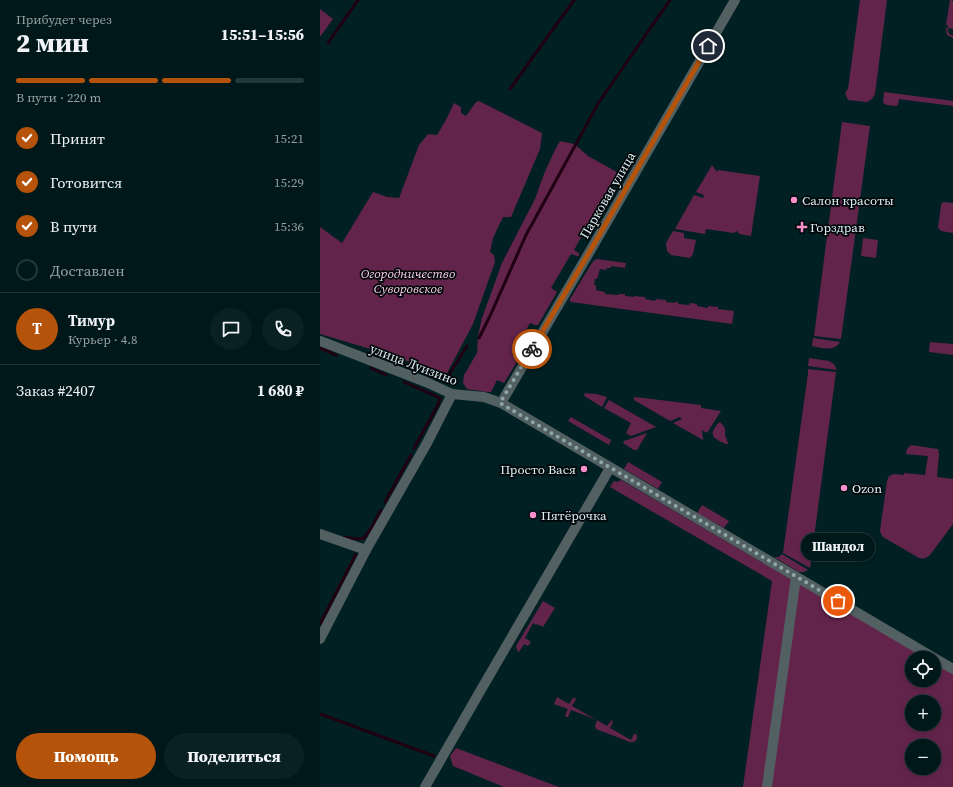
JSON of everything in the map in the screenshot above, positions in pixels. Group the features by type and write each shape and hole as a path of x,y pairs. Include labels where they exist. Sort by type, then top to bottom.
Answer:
{"street":[{"name":"Парковая улица","path":"500,403 593,246 735,0"},
{"name":"улица Луизино","path":"320,341 426,382 452,394 484,397 500,403 953,669"},
{"path":"320,639 366,550 427,443 452,394"},
{"path":"425,787 610,468"},
{"path":"320,534 366,550"},
{"path":"767,787 796,577"}],"green space":[{"path":"860,0 887,0 875,94 872,99 867,102 848,100 845,93 848,89"},
{"path":"950,0 952,0 953,29 948,28 948,25 946,25"},
{"path":"320,9 333,19 320,37"},
{"path":"946,28 948,28 953,38 947,35"},
{"path":"884,92 953,101 953,106 899,99 898,105 896,106 887,105 883,103"},
{"name":"Огородничество Суворовское","path":"479,101 542,133 540,149 511,217 503,217 493,238 490,252 494,255 495,262 473,324 446,375 384,353 320,334 320,227 342,243 373,192 387,197 399,198 419,145 428,134 437,135 454,103 461,107 461,113 466,116 476,102"},
{"path":"842,122 870,126 841,339 814,336"},
{"path":"560,141 574,144 588,156 624,176 624,179 621,180 615,177 595,212 602,217 599,219 593,216 574,250 579,253 579,256 571,254 551,288 557,292 538,325 530,323 512,355 518,360 504,383 497,380 491,392 467,389 463,383 464,375 477,353 478,336 482,318 502,263 535,199 544,174"},
{"path":"712,165 717,172 718,170 760,176 751,236 739,234 737,231 734,233 706,229 705,234 675,229 694,195 703,198 704,195 696,192"},
{"path":"943,202 953,203 953,233 941,231 938,228 941,205"},
{"path":"673,231 684,233 684,238 696,240 693,254 690,258 671,255 667,251 666,243"},
{"path":"863,238 878,240 876,258 861,256"},
{"path":"597,259 626,263 625,268 611,266 611,268 607,268 606,270 600,269 597,279 595,279 594,285 596,285 596,290 605,292 605,294 625,294 625,296 645,297 645,299 655,301 656,299 666,300 666,302 678,302 678,304 689,305 690,303 708,308 708,306 718,307 718,309 734,311 732,324 571,302 570,299 592,263"},
{"path":"813,338 840,342 834,347 824,348 812,346"},
{"path":"930,342 953,344 953,355 929,352"},
{"path":"809,358 829,361 834,364 837,370 808,366"},
{"path":"808,369 836,372 810,568 783,553"},
{"path":"585,393 607,397 602,407 584,396"},
{"path":"634,397 701,405 701,408 721,411 707,433 702,430 703,440 673,423 682,419 680,417 670,421 634,400"},
{"path":"609,400 656,427 631,436 626,433 631,423 604,408"},
{"path":"571,417 611,440 609,445 568,421"},
{"path":"720,422 725,428 725,435 728,444 718,440 713,435 714,429"},
{"path":"647,433 637,450 634,450 623,443 624,441"},
{"path":"911,445 938,449 937,477 953,479 953,524 930,555 926,558 919,558 883,537 880,531 889,476 894,474 904,475 904,473 925,475 928,456 906,454 907,449"},
{"path":"628,462 662,482 658,489 624,469"},
{"path":"621,480 914,651 905,651 905,687 941,687 941,667 953,674 953,787 743,787 772,581 610,487 614,481 617,482"},
{"path":"702,505 729,521 724,528 697,513"},
{"path":"782,554 808,570 799,572 774,557 779,557"},
{"path":"543,601 555,608 543,627 533,623 525,638 531,642 528,646 524,644 519,652 516,646"},
{"path":"557,697 569,704 573,698 575,698 576,699 572,706 595,719 571,710 568,717 566,717 565,715 568,709 554,704"},
{"path":"597,720 607,726 612,720 613,722 610,728 631,740 634,734 636,734 636,739 634,742 630,742 596,729 595,726"},
{"path":"456,748 559,787 504,787 453,766 450,756"}],"waterway":[{"path":"328,43 358,0"},
{"path":"510,89 574,0"},
{"path":"479,338 526,235 599,102 670,0"},
{"path":"447,378 467,346"},
{"path":"320,348 336,355"},
{"path":"371,368 386,375"},
{"path":"404,382 440,398 438,405 414,448"},
{"path":"385,502 411,455"},
{"path":"344,537 357,539 364,538 381,510"},
{"path":"320,624 356,554"},
{"path":"320,714 434,756"}],"way so far":[{"path":"532,349 500,403 838,601"}],"place":[{"name":"Салон красоты","path":"794,200"},
{"name":"Горздрав","path":"802,227"},
{"name":"Просто Вася","path":"584,469"},
{"name":"Ozon","path":"844,488"},
{"name":"Пятёрочка","path":"533,515"},
{"name":"Шандол","path":"838,601"}],"route":[{"path":"532,349 708,46"}]}
